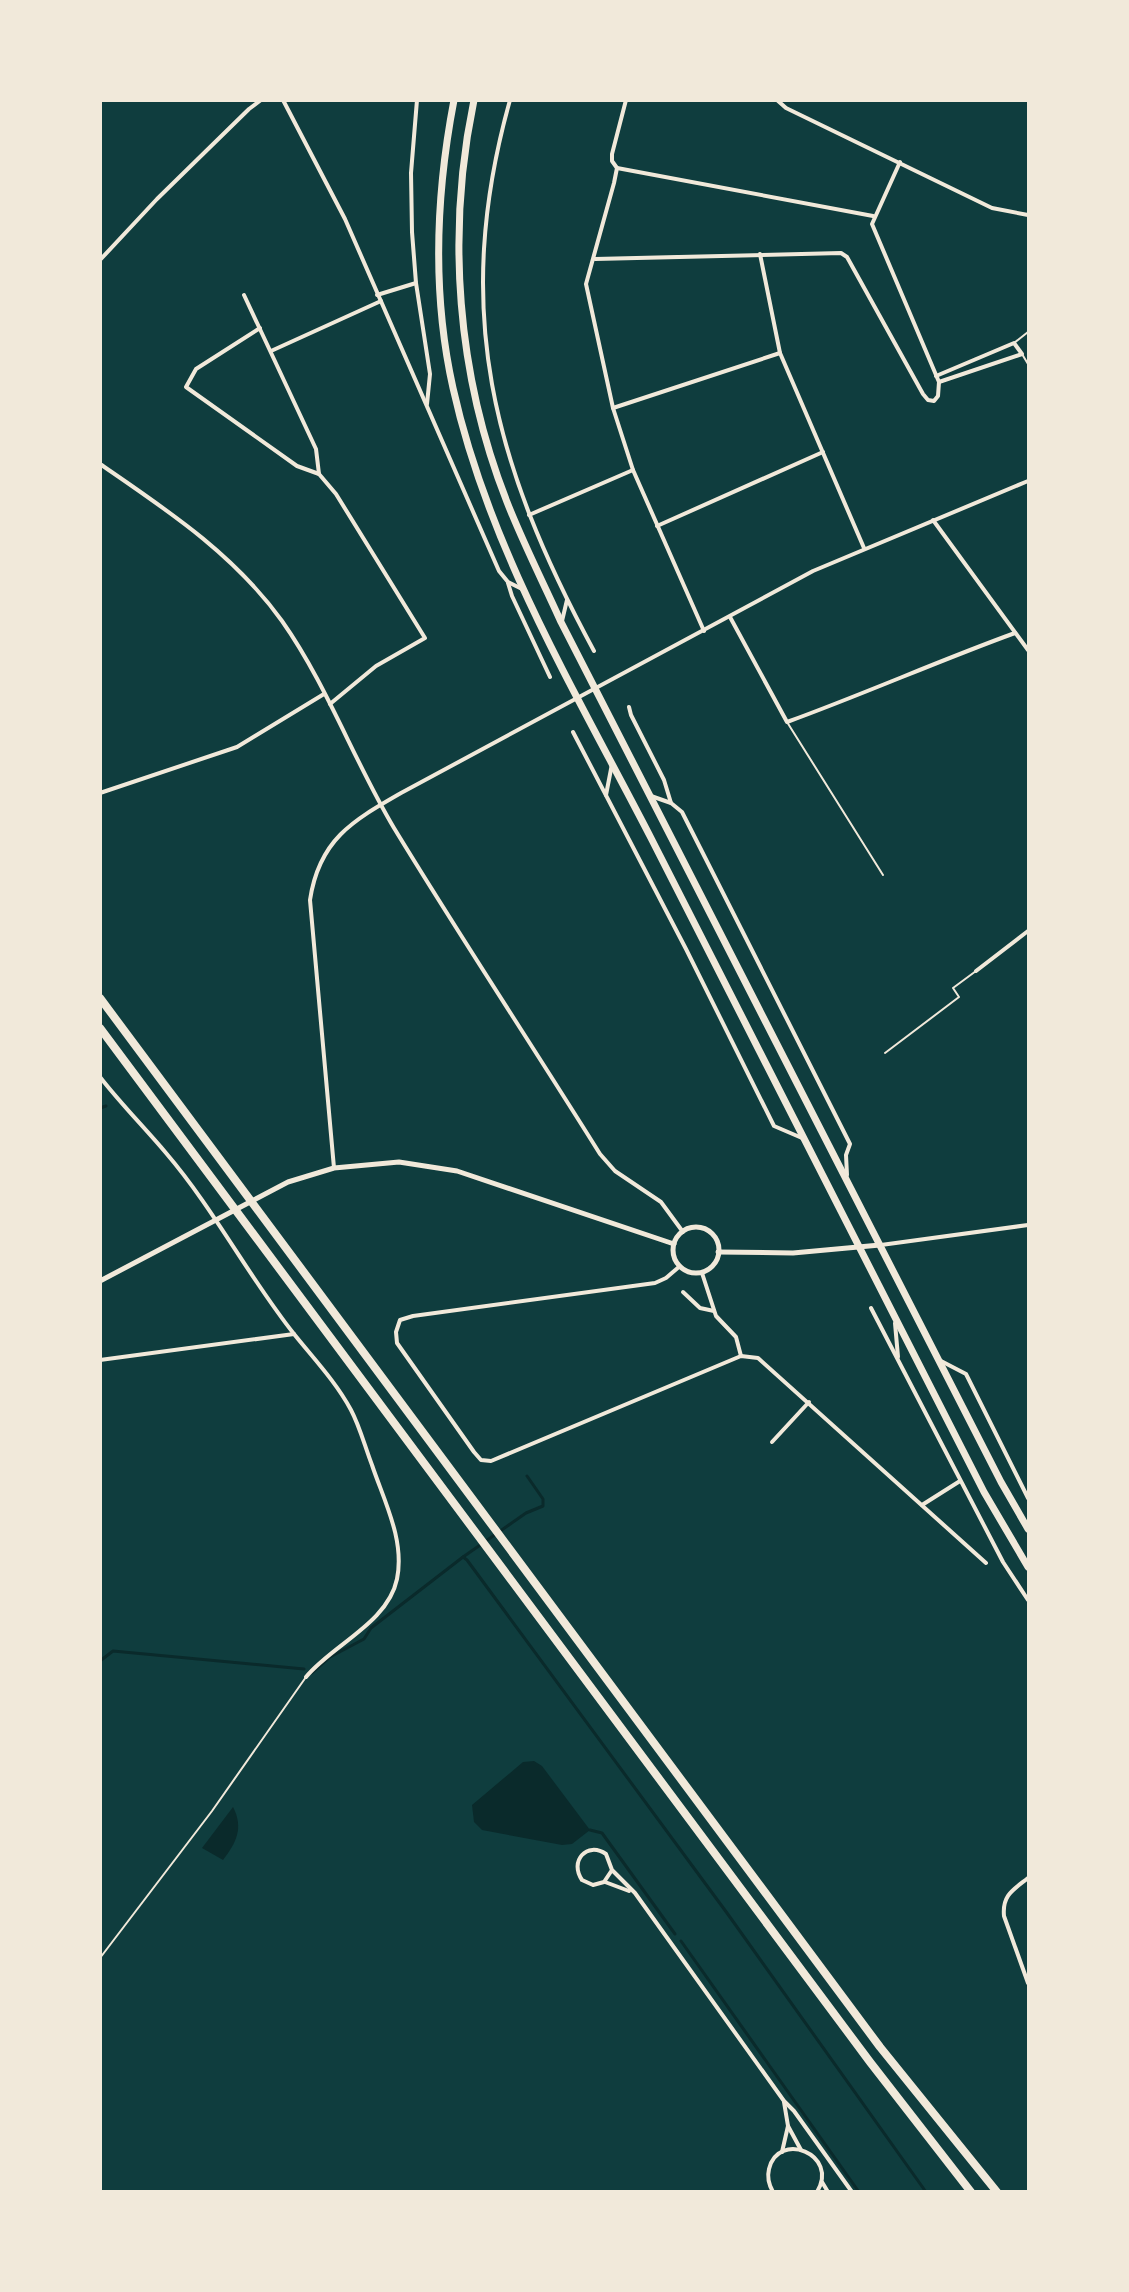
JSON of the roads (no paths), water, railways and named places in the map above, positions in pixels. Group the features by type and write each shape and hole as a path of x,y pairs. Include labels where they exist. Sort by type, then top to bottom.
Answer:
{"highway":[{"path":"454,100 443,172 440,215 442,318 453,386 472,460 496,527 578,699 984,1492 1029,1567"},
{"path":"474,100 461,187 458,253 462,315 472,383 492,457 507,501 561,622 1001,1482 1029,1529"},
{"path":"100,998 880,2047 997,2192"},
{"path":"100,1028 870,2062 971,2192"}],"street":[{"path":"100,260 157,200 249,109 261,100"},
{"path":"283,100 332,190 499,571 508,582 512,596 550,677"},
{"path":"417,100 411,173 416,283 430,374 427,406"},
{"path":"510,100 487,194 482,272 486,358 492,394 513,472 529,515 567,600 594,651"},
{"path":"626,100 612,154 612,161 617,168 873,216"},
{"path":"777,100 786,108 992,208 1029,214"},
{"path":"595,259 841,253 847,257 928,400 933,401 938,396 939,382 872,224 873,216 900,162"},
{"path":"617,168 595,259 586,284 613,408 633,470 704,631"},
{"path":"760,254 780,353 864,548"},
{"path":"377,295 416,283"},
{"path":"244,295 316,449 319,474 342,504 425,638 376,666 330,704"},
{"path":"271,351 381,301"},
{"path":"260,328 196,369 186,387 297,466 319,474"},
{"path":"936,376 1014,343 1022,354 939,382"},
{"path":"613,408 780,353"},
{"path":"657,526 824,452"},
{"path":"100,464 200,534 242,573 283,623 330,704 382,804 600,1154 615,1171 661,1202 683,1232"},
{"path":"529,515 633,470"},
{"path":"334,1168 310,900 317,870 331,844 349,824 813,571 1029,481"},
{"path":"933,520 1029,650"},
{"path":"508,582 526,591"},
{"path":"561,622 567,600"},
{"path":"730,617 787,722 880,688 965,651 1015,633"},
{"path":"100,793 237,747 324,694"},
{"path":"629,706 631,716 664,780 671,803"},
{"path":"573,732 686,949 774,1126 803,1138"},
{"path":"606,796 612,762"},
{"path":"650,796 671,803 682,812 850,1144 846,1155 847,1179"},
{"path":"976,971 1029,931"},
{"path":"100,1077 118,1101 167,1154 294,1334 328,1375 355,1418 393,1523 398,1561 397,1579 385,1604 365,1625 329,1653 306,1677"},
{"path":"100,1281 288,1182 334,1168 399,1162 457,1172 674,1244"},
{"path":"718,1252 793,1253 859,1248 1029,1225"},
{"path":"693,1228 709,1232 717,1242 718,1252 714,1265 702,1273 691,1273 680,1266 674,1256 674,1244 683,1232 693,1228"},
{"path":"680,1266 666,1278 655,1283 400,1320 396,1332 401,1353 481,1460 499,1460 741,1356 763,1361 986,1563"},
{"path":"702,1273 714,1311 736,1337 741,1356"},
{"path":"683,1292 700,1308 714,1311"},
{"path":"871,1308 1003,1562 1029,1600"},
{"path":"894,1316 898,1359"},
{"path":"100,1360 294,1334"},
{"path":"938,1359 966,1374 1029,1498"},
{"path":"772,1442 808,1402"},
{"path":"922,1505 960,1481"},
{"path":"635,1893 604,1882 593,1885 582,1880 576,1868 580,1856 590,1850 601,1851 610,1859 612,1870 635,1893 784,2102 795,2111 852,2192"},
{"path":"604,1882 612,1870"},
{"path":"1029,1878 1007,1894 1003,1904 1004,1916 1029,1983"},
{"path":"784,2102 788,2126 801,2150 815,2158 820,2165 821,2182 817,2192"},
{"path":"782,2152 788,2126"},
{"path":"773,2192 768,2172 775,2157 782,2152 801,2150"},
{"path":"821,2182 828,2192"}],"lane":[{"path":"1014,343 1029,332"},
{"path":"1022,354 1029,364"},
{"path":"787,722 883,875"},
{"path":"885,1053 958,997 952,988 976,971"},
{"path":"100,1958 212,1811 306,1677"}],"water":[{"path":"534,1761 542,1766 590,1830 572,1844 562,1845 482,1830 474,1822 472,1805 523,1762"},
{"path":"233,1807 238,1822 237,1835 223,1860 202,1848"}],"waterway":[{"path":"100,1108 106,1106"},
{"path":"463,1557 526,1513 543,1506 543,1499 527,1476"},
{"path":"312,1673 330,1657 364,1639 371,1628 463,1557 467,1560 727,1913 926,2192"},
{"path":"100,1661 113,1651 304,1669"},
{"path":"590,1830 602,1833 675,1934"},
{"path":"681,1941 859,2192"}]}
